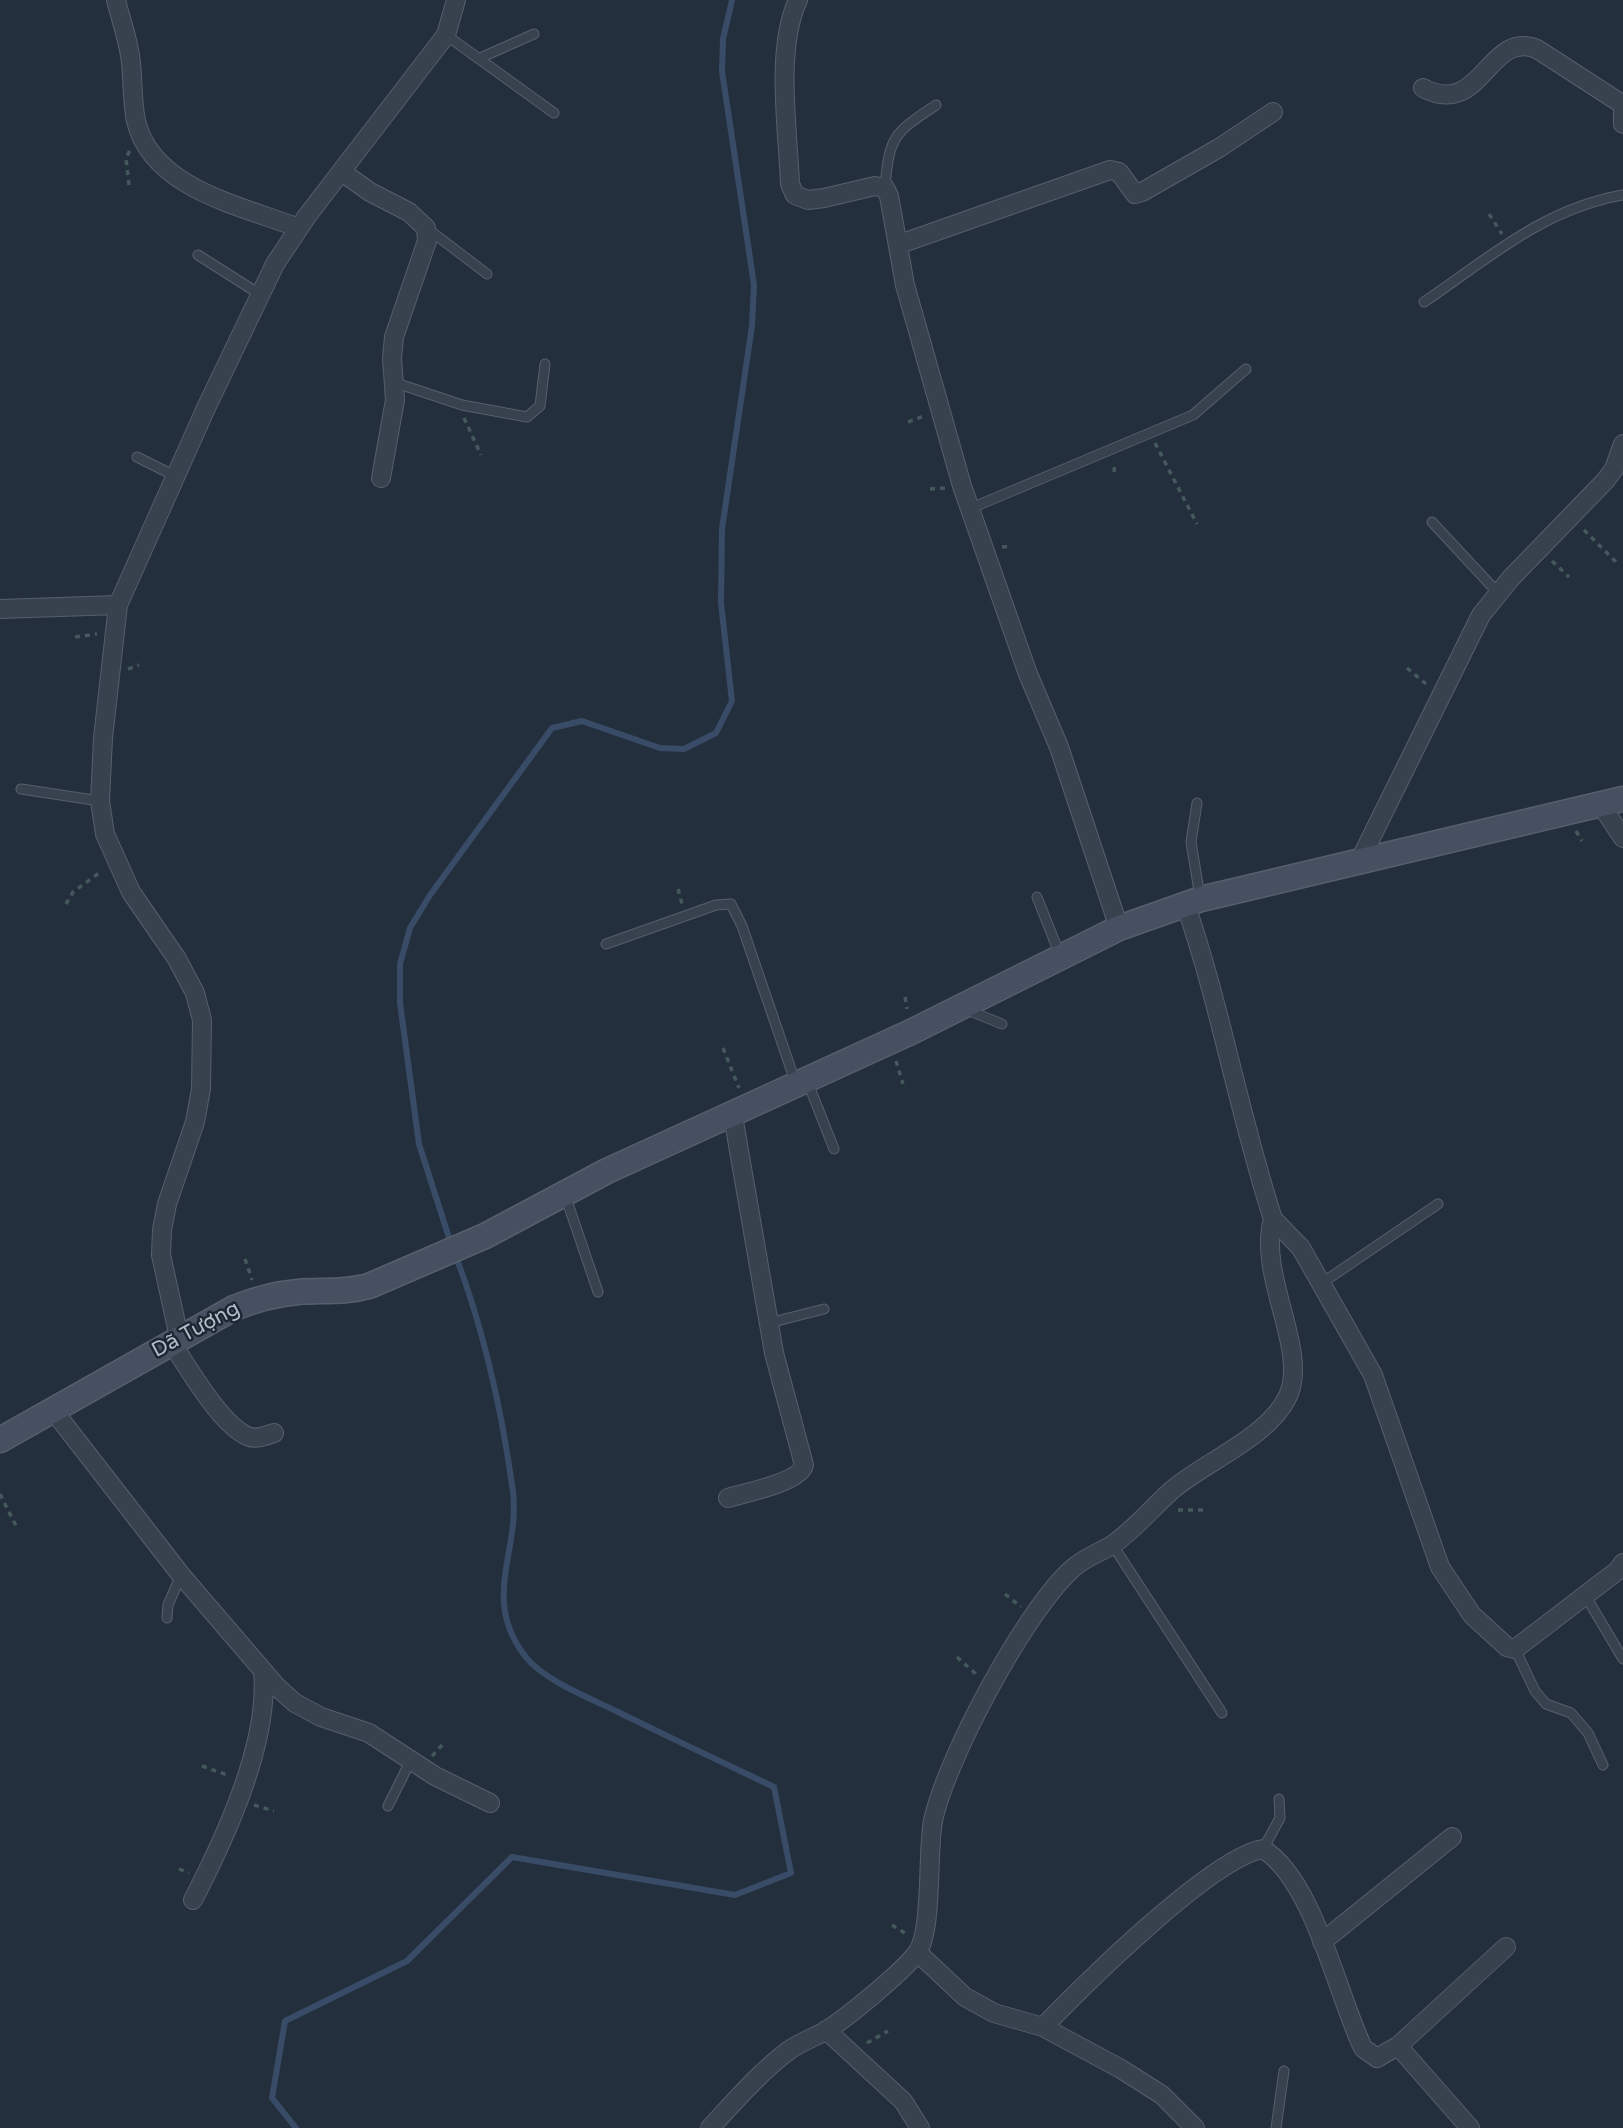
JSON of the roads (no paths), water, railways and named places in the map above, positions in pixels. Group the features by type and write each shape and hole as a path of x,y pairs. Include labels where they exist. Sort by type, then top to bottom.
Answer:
{"street":[{"path":"116,0 128,42 134,110 142,139 158,164 196,188 299,228"},
{"path":"274,1433 258,1438 247,1436 236,1429 209,1397 175,1339 161,1255 162,1230 167,1204 195,1122 201,1089 202,1020 195,993 177,959 131,892 105,834 100,801 113,631 118,605 275,264 299,228 446,35 456,0"},
{"path":"798,0 792,13 786,52 790,184 795,195 808,200 875,186 886,188 900,244 905,285 970,509 1028,674 1059,747 1119,928"},
{"path":"1423,88 1438,95 1461,93 1504,53 1524,46 1537,49 1623,104 1623,124"},
{"path":"900,244 1110,170 1119,173 1135,194 1142,192 1208,155 1273,112"},
{"path":"342,172 370,192 409,212 426,228 427,241 394,337 391,358 396,383 381,478"},
{"path":"1359,862 1442,696 1471,630 1498,593 1572,518 1614,469 1623,444"},
{"path":"0,609 118,605"},
{"path":"1612,802 1623,838"},
{"name":"Dã Tượng","path":"0,1440 175,1339 258,1299 297,1292 351,1291 485,1236 607,1171 740,1113 1119,928 1193,901 1612,802"},
{"path":"1193,901 1247,1139 1273,1219 1301,1248 1373,1375 1440,1567 1472,1615 1507,1647 1515,1649 1617,1571 1623,1563"},
{"path":"728,1498 785,1481 803,1470 804,1465 769,1323 740,1113"},
{"path":"710,2128 767,2067 792,2048 827,2030 917,1952 924,1934 933,1824 941,1788 992,1688 1033,1617 1059,1582 1074,1567 1112,1544 1174,1488 1270,1420 1289,1394 1293,1368 1273,1277 1269,1232 1273,1219"},
{"path":"53,1410 181,1576 263,1671 295,1703 321,1717 369,1733 435,1776 490,1803"},
{"path":"193,1900 220,1848 245,1782 263,1698 263,1671"},
{"path":"1322,1942 1452,1837"},
{"path":"1043,2027 1143,1932 1217,1871 1249,1851 1263,1849 1273,1855 1304,1899 1363,2048 1377,2058 1398,2046 1506,1947"},
{"path":"917,1952 965,1997 994,2013 1043,2027 1150,2086 1195,2128"},
{"path":"827,2030 903,2101 920,2128"},
{"path":"1398,2046 1470,2128"}],"lane":[{"path":"480,58 534,34"},
{"path":"446,35 554,113"},
{"path":"886,188 888,154 894,138 908,123 936,105"},
{"path":"1424,302 1557,214 1581,204 1623,195"},
{"path":"426,228 487,274"},
{"path":"198,255 261,295"},
{"path":"396,383 462,405 520,418 533,415 540,406 545,364"},
{"path":"970,509 1151,435 1193,415 1246,369"},
{"path":"137,457 175,477"},
{"path":"1432,522 1498,593"},
{"path":"21,789 100,801"},
{"path":"1193,901 1191,842 1197,803"},
{"path":"1037,897 1061,957"},
{"path":"606,944 716,905 731,904 742,926 802,1083 834,1149"},
{"path":"960,1007 1002,1024"},
{"path":"564,1194 598,1292"},
{"path":"1322,1283 1438,1204"},
{"path":"769,1323 824,1309"},
{"path":"1112,1544 1222,1713"},
{"path":"167,1618 168,1605 181,1576"},
{"path":"1585,1595 1623,1659"},
{"path":"1515,1649 1535,1691 1546,1704 1571,1713 1588,1732 1603,1765"},
{"path":"387,1806 411,1760"},
{"path":"1263,1849 1279,1818 1279,1799"},
{"path":"1276,2128 1284,2071"}],"waterway":[{"path":"451,1244 419,1144 400,1003 400,964 410,928 430,895 552,728 582,721 660,748 684,749 716,733 732,701 721,603 722,529 752,326 754,285 722,71 723,39 732,0"},
{"path":"296,2128 272,2098 285,2021 407,1961 512,1857 735,1895 791,1873 774,1787 556,1681 533,1665 512,1635 504,1595 514,1514 509,1462 483,1341 455,1254"}]}
